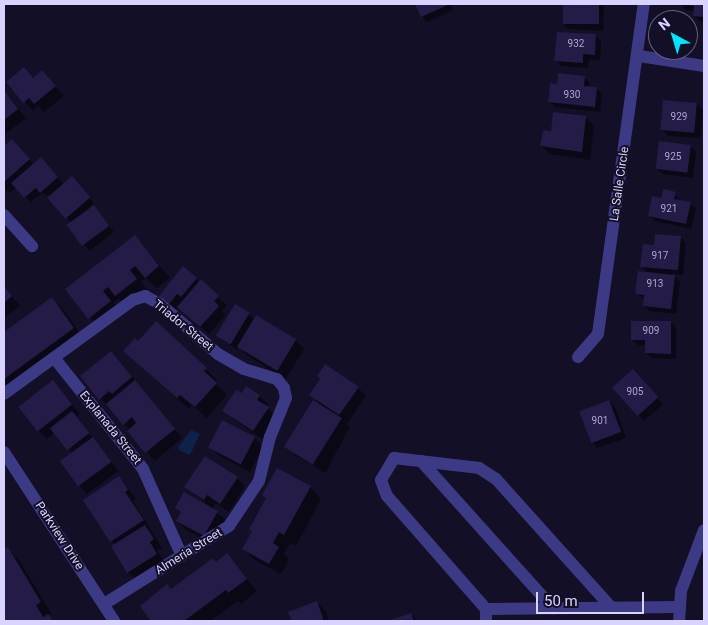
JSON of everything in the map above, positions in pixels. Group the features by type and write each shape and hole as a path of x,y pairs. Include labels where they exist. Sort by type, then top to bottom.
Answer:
{"street":[{"name":"La Salle Circle","path":"578,357 598,334 639,56 644,4"},
{"path":"639,56 704,66"},
{"path":"4,215 32,246"},
{"name":"Triador Street","path":"4,394 55,359 132,300 145,296 160,304 218,354 244,370 277,379 284,388 286,398"},
{"name":"Explanada Street","path":"55,359 143,469 182,556"},
{"name":"Almeria Street","path":"104,604 229,526 259,481 270,437 286,398"},
{"name":"Parkview Drive","path":"4,452 114,621"},
{"path":"611,607 496,479 479,468 394,458 381,480 387,496 486,615 552,608 680,607"},
{"path":"421,461 552,608"},
{"path":"678,621 681,590 704,530"}],"water":[{"path":"191,430 200,434 190,455 180,451 178,447"}],"building":[{"path":"415,4 450,4 421,17"},
{"path":"563,4 599,4 599,24 563,24"},
{"path":"684,4 704,4 704,17 698,16 698,10 694,10 694,6"},
{"path":"557,32 596,34 595,55 583,54 583,63 554,61"},
{"path":"24,67 33,78 42,70 56,86 34,104 29,98 23,103 6,82"},
{"path":"558,73 585,76 584,86 597,87 595,107 548,102 550,83 557,84"},
{"path":"4,90 18,109 4,120"},
{"path":"663,100 697,103 694,133 660,130"},
{"path":"553,112 586,116 582,152 540,146 543,130 551,131"},
{"path":"12,139 30,159 4,182 4,146"},
{"path":"659,141 691,145 687,173 656,169"},
{"path":"41,157 58,177 40,193 36,188 24,198 11,183"},
{"path":"72,176 90,197 65,219 47,198"},
{"path":"663,189 676,192 674,199 691,202 686,224 648,216 652,196 661,198"},
{"path":"94,205 109,226 82,246 66,225"},
{"path":"655,234 681,236 678,270 640,267 643,244 654,245"},
{"path":"135,235 159,266 145,278 135,266 130,270 137,279 115,296 108,287 103,291 111,301 88,319 65,289"},
{"path":"183,266 197,278 181,297 177,294 169,304 159,296"},
{"path":"638,271 675,275 671,309 643,306 644,295 635,294"},
{"path":"201,279 219,296 214,301 219,306 200,327 177,307"},
{"path":"4,286 12,296 4,303"},
{"path":"52,297 74,328 4,379 4,332"},
{"path":"235,304 250,313 231,344 216,336"},
{"path":"256,315 296,339 277,371 237,347"},
{"path":"156,321 207,368 204,371 217,383 195,407 180,395 177,398 123,351 135,338 138,341"},
{"path":"631,321 671,321 671,354 645,353 645,340 631,340"},
{"path":"111,351 132,377 112,394 109,391 99,400 80,376"},
{"path":"325,364 359,387 339,415 309,395 320,379 317,376"},
{"path":"633,369 658,397 638,416 612,388"},
{"path":"53,380 72,404 37,432 18,407"},
{"path":"135,380 175,429 145,453 127,431 136,423 132,417 123,425 106,404"},
{"path":"246,386 260,395 257,400 269,407 253,431 222,411 236,390 242,393"},
{"path":"313,400 342,418 313,465 284,447"},
{"path":"609,400 621,432 591,443 579,411"},
{"path":"72,411 89,433 67,450 50,428"},
{"path":"222,420 255,437 241,464 208,448"},
{"path":"93,437 111,462 78,486 60,461"},
{"path":"205,456 238,477 220,504 207,495 204,500 184,487"},
{"path":"277,468 311,486 284,535 279,532 273,543 279,547 269,564 242,549 252,531 249,529 266,498 262,495"},
{"path":"119,476 128,490 125,492 144,520 110,542 83,500"},
{"path":"184,492 218,511 204,536 176,521 181,512 175,508"},
{"path":"145,525 154,539 150,542 157,554 127,573 111,546"},
{"path":"8,547 41,602 36,605 43,617 48,614 53,621 4,621 4,550"},
{"path":"227,553 247,579 228,593 226,590 184,621 151,621 140,606 167,584 171,589 213,558 216,562"},
{"path":"317,601 324,621 292,621 288,612"},
{"path":"411,613 414,621 388,621"}]}
